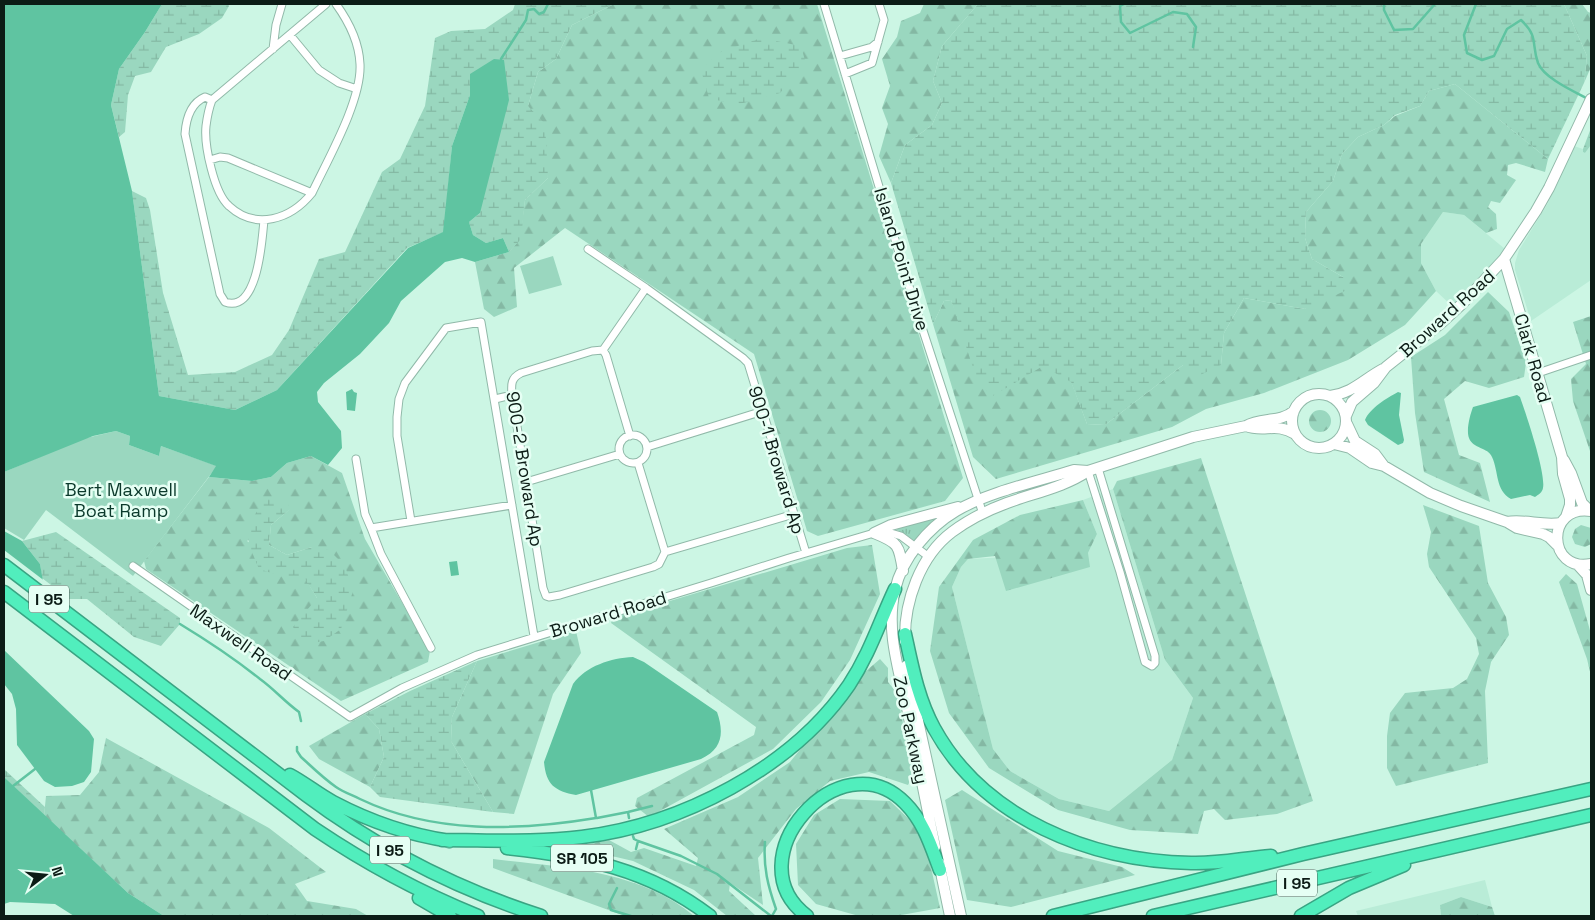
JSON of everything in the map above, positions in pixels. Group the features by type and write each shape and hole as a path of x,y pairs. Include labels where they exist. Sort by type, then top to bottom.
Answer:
{"highway":[{"name":"I 95","path":"4,565 328,812 400,856 476,892 541,916"},
{"path":"442,840 554,840 614,832 639,826 683,811 732,787 785,752 824,716 838,699 870,649 895,589"},
{"name":"I 95","path":"4,592 303,820 364,860 426,894 478,916"},
{"path":"905,634 924,706 942,741 972,780 997,801 1025,819 1053,833 1089,847 1143,860 1194,863 1303,854"},
{"name":"SR 105","path":"254,756 305,784 331,801 368,818 406,832 442,840 554,853 596,861 653,881 676,893 710,916"},
{"path":"807,916 794,904 784,884 781,864 782,854 790,831 798,820 820,799 839,788 856,784 867,784 878,786 898,797 923,826 940,870"},
{"name":"I 95","path":"1053,916 1303,854 1591,789"},
{"name":"I 95","path":"1153,916 1591,815"},
{"path":"1301,916 1348,888 1442,850"},
{"path":"364,860 400,887 450,916"}],"street":[{"path":"272,49 282,4"},
{"path":"326,4 212,100 206,127 207,147 218,188 228,205 239,214 249,218 275,219 289,214 304,203 312,193 348,115 358,89 360,66 356,40 350,24 336,4"},
{"name":"Island Point Drive","path":"824,4 915,306 982,514"},
{"path":"845,74 872,62 884,20 879,4"},
{"path":"290,35 319,70 334,80 358,89"},
{"path":"840,56 872,47 878,42"},
{"path":"212,100 205,97 195,104 188,117 185,134 220,294 224,302 234,304 245,298 252,284 257,270 264,220"},
{"name":"Broward Road","path":"1346,420 1352,402 1374,382 1386,367 1457,308 1491,275 1504,259 1549,188 1591,98"},
{"path":"210,160 220,157 228,158 312,193"},
{"path":"588,249 646,288 602,350 606,355 630,436"},
{"name":"Clark Road","path":"1504,259 1562,457 1563,474 1570,499 1570,505 1558,530 1558,545"},
{"name":"900-1 Broward Ap","path":"646,288 743,358 749,367 806,553"},
{"path":"410,521 397,436 397,417 400,399 406,383 446,328 481,322 534,636"},
{"name":"900-2 Broward Ap","path":"602,350 592,351 521,373 513,378 512,395 544,594 546,596 560,595 653,567 659,564 665,552 794,514"},
{"path":"1538,373 1591,355"},
{"name":"Broward Road","path":"1330,396 1349,391 1369,376 1386,367"},
{"path":"874,533 896,534 929,557 952,532 982,514 1006,504 1076,479 1093,469 1192,438 1246,426 1253,422 1286,416 1294,411 1302,399 1323,394 1330,396 1341,404 1355,441 1375,454 1384,466"},
{"path":"495,399 512,395"},
{"path":"647,447 763,411"},
{"path":"1294,411 1292,427 1295,434 1300,440 1313,448 1321,449 1334,444 1341,438 1346,420"},
{"path":"1246,426 1254,429 1280,427 1295,434"},
{"path":"634,435 643,439 647,447 646,454 638,462 626,461 620,454 622,441 630,436 634,435"},
{"path":"1334,444 1350,448 1372,463 1384,466 1430,493 1507,522 1517,528 1549,537 1558,545 1565,557 1577,564 1587,575 1591,590"},
{"path":"526,482 620,454"},
{"name":"Clark Road","path":"1562,457 1571,473 1582,503 1591,511"},
{"path":"356,459 365,514 381,554 431,648"},
{"path":"638,462 665,552"},
{"path":"917,547 945,518 978,500 1074,470 1093,469"},
{"path":"1093,469 1155,656 1155,663 1152,666 1145,662 1093,469"},
{"path":"371,528 512,505"},
{"path":"874,533 891,525 967,505"},
{"path":"1507,522 1521,520 1545,524 1563,520 1573,512 1581,510 1591,511"},
{"path":"874,533 895,543 900,553 902,571"},
{"name":"Broward Road","path":"350,717 394,691 477,654 874,533"},
{"name":"Zoo Parkway","path":"917,547 902,571 895,589 892,624 895,654 940,870 955,913"},
{"name":"Zoo Parkway","path":"929,557 922,568 909,602 905,634 907,669 955,913"},
{"path":"1577,564 1591,564"},
{"name":"Maxwell Road","path":"133,566 350,717"}],"shaded area":[{"path":"4,4 162,4 119,69 111,105 132,191 159,396 235,410 277,390 408,248 443,232 452,146 470,95 470,74 494,59 504,60 509,100 480,213 469,222 473,235 486,243 503,238 509,252 475,262 462,258 445,262 401,301 389,323 360,354 324,383 317,392 318,402 341,431 342,448 328,465 311,456 287,463 271,477 252,481 209,477 216,466 161,446 159,456 129,445 130,436 116,431 93,436 4,472"},
{"path":"1591,145 1591,280 1531,321 1515,270 1519,250 1548,203 1574,146 1583,149 1585,153"},
{"path":"1443,212 1464,215 1505,249 1453,307 1436,291 1421,263 1421,244"},
{"path":"352,389 357,393 355,411 347,410 346,392"},
{"path":"1398,392 1401,393 1399,415 1404,440 1403,443 1398,445 1368,425 1365,420 1375,407"},
{"path":"1517,395 1520,397 1535,443 1542,470 1543,488 1535,497 1530,495 1511,499 1502,491 1492,457 1487,451 1471,442 1468,435 1468,427 1473,407"},
{"path":"1113,489 1165,660 1193,698 1172,760 1109,811 1059,799 1010,771 993,749 952,587 961,567 968,559 1088,553 1097,534 1083,500"},
{"path":"4,531 22,541 40,564 44,587 4,572"},
{"path":"457,561 459,575 451,576 449,562"},
{"path":"4,650 89,731 94,739 91,772 84,782 72,786 55,787 44,781 17,745 16,709 12,694 4,684"},
{"path":"633,657 644,662 717,712 721,726 718,745 701,759 576,795 557,789 549,781 544,762 573,684 585,672 600,664 616,659"},
{"path":"4,777 128,893 164,916 74,916 55,904 10,902 4,904"},
{"path":"1485,880 1492,907 1461,897 1440,905 1441,916 1358,916 1356,911"}],"green space":[{"path":"162,4 228,4 229,6 222,18 199,34 166,47 151,72 135,76 128,95 125,132 119,137 111,105 119,69"},
{"path":"515,4 614,4 572,25 556,59 538,72 528,106 545,124 548,178 525,200 521,239 509,252 503,238 486,243 473,235 469,222 480,213 470,74 470,95 452,146 444,232 407,248 277,390 235,410 159,396 132,191 146,198 150,210 163,293 188,375 235,372 272,355 289,330 319,259 345,252 382,172 400,159 425,106 435,38 451,31 485,29 513,10"},
{"path":"614,4 817,4 963,478 945,501 818,536 807,531 754,354 565,228 514,268 517,307 494,317 484,309 475,262 509,252 520,239 525,200 548,178 528,106 538,72 556,59 572,25"},
{"path":"924,4 978,4 942,46 933,81 942,103 932,125 905,145 891,183 879,156 888,124 882,108 890,86 882,59 897,37 901,21 920,13"},
{"path":"978,4 1564,4 1587,56 1584,83 1548,159 1455,84 1429,91 1420,106 1395,115 1384,125 1358,137 1342,154 1333,181 1306,212 1305,238 1312,259 1343,277 1347,290 1305,309 1244,298 1224,333 1221,365 1196,377 1183,365 1105,425 1087,424 1071,382 1043,366 991,397 976,377 951,300 944,301 933,324 891,183 905,145 932,125 942,103 933,81 942,46"},
{"path":"1564,4 1582,4 1591,13 1591,67 1584,83 1587,56"},
{"path":"761,38 801,46 806,64 780,93 736,105 709,98 701,70 718,53"},
{"path":"1455,84 1548,159 1545,172 1516,163 1508,165 1507,175 1516,180 1500,203 1491,201 1488,207 1496,214 1497,229 1486,233 1464,215 1443,212 1421,244 1421,263 1436,291 1405,325 1348,360 1264,393 1206,409 1172,427 996,479 973,457 933,324 944,301 951,300 956,313 1071,381 1087,424 1105,425 1183,365 1221,365 1224,333 1244,298 1305,309 1343,277 1312,259 1305,238 1306,212 1333,181 1342,154 1358,137 1384,125 1395,116 1420,106 1429,91"},
{"path":"1591,128 1591,145 1585,153 1583,149"},
{"path":"553,256 562,285 529,294 520,266"},
{"path":"1488,292 1509,312 1526,363 1524,377 1489,388 1465,381 1444,399 1459,455 1480,463 1490,502 1424,472 1415,413 1411,357 1445,335"},
{"path":"1591,316 1591,454 1573,401 1571,379 1586,364 1573,322"},
{"path":"1320,410 1328,413 1331,421 1328,429 1320,432 1312,429 1309,421 1312,413"},
{"name":"Bert Maxwell Boat Ramp","path":"116,431 130,436 129,445 159,456 161,446 217,466 133,576 46,510 24,540 4,528 4,472 82,439"},
{"path":"311,456 342,473 365,539 430,651 428,662 341,701 146,569 144,561 209,477 252,481 271,477 287,463","holes":["290,509 271,525 269,545 287,555 312,547 324,641 317,598 305,578 247,541"]},
{"path":"1201,458 1313,801 1277,814 1225,820 1214,809 1204,811 1198,834 1130,830 1058,810 989,768 949,713 930,651 939,587 973,540 1020,515 1083,500 1097,534 1088,553 1090,567 1006,591 995,556 968,559 961,567 952,587 993,749 1010,771 1059,799 1109,811 1172,760 1193,698 1165,660 1113,489 1117,481"},
{"path":"285,497 290,509 271,525 269,545 287,555 312,547 329,550 345,566 353,591 341,629 324,641 306,644 293,627 317,598 305,579 293,580 259,569 250,547 248,539 249,526 258,510 266,499"},
{"path":"1423,505 1479,526 1488,583 1506,617 1509,635 1491,662 1485,691 1488,763 1396,786 1387,768 1387,736 1390,713 1405,693 1453,688 1467,679 1479,654 1476,638 1429,567 1427,554 1431,532"},
{"path":"939,517 915,541 896,529 896,527"},
{"path":"1581,525 1591,528 1591,544 1585,547 1575,544 1572,537 1575,529"},
{"path":"56,532 180,618 180,624 161,646 134,637 87,599 69,599 42,578 40,564 22,541"},
{"path":"872,545 880,594 850,660 821,702 773,749 649,817 635,806 637,798 754,735 756,727 611,623 613,618 847,548"},
{"path":"1566,574 1577,584 1591,634 1591,676 1587,659 1559,582"},
{"path":"576,631 581,653 553,694 514,814 493,812 451,741 452,717 477,661"},
{"path":"880,659 888,668 888,682 897,693 913,775 908,785 869,772 830,781 796,809 758,858 763,905 730,883 729,891 756,916 727,916 694,890 633,861 582,849 582,845 609,840 631,852 644,848 696,866 698,858 664,829 738,797 790,762 859,677"},
{"path":"477,661 452,717 451,741 493,812 380,797 370,787 384,757 379,729 365,714 410,691"},
{"path":"365,714 379,729 384,757 370,787 319,759 309,746"},
{"path":"106,738 269,828 326,872 295,884 307,901 356,909 368,916 164,916 128,893 44,816 46,796 80,795 99,772"},
{"path":"4,769 45,807 44,816 4,777"},
{"path":"962,790 1058,851 1122,867 1135,875 1011,907 967,900 945,800"},
{"path":"840,799 890,801 913,823 928,854 940,908 896,916 859,916 816,904 798,885 796,844 814,815"},
{"path":"493,859 572,868 625,880 650,889 673,901 694,916 625,916 493,868"},
{"path":"1461,897 1492,907 1495,916 1441,916 1440,905"}],"pier":[{"path":"4,550 46,582 45,589 4,575"}],"waterway":[{"path":"501,59 526,20 528,10 534,9 539,14 544,12 548,4"},
{"path":"1124,4 1120,6 1121,22 1130,33 1173,12 1187,14 1196,27 1193,47"},
{"path":"1384,4 1384,10 1394,30 1413,29 1435,4"},
{"path":"1476,4 1464,35 1467,53 1482,60 1494,56 1507,29 1521,20 1527,26 1534,40 1536,56 1541,69 1560,84 1588,99"},
{"path":"180,624 221,650 265,683 299,712 301,721"},
{"path":"297,747 301,757 336,787 388,810 417,819 446,824 506,827 596,818 591,790"},
{"path":"13,786 35,769"},
{"path":"628,812 652,806"},
{"path":"597,818 628,812 629,818"},
{"path":"633,836 638,841 681,856 717,874 771,916"},
{"path":"636,849 638,841"},
{"path":"765,842 767,876 776,909 772,916"},
{"path":"617,888 609,904 611,910 631,916"}]}
